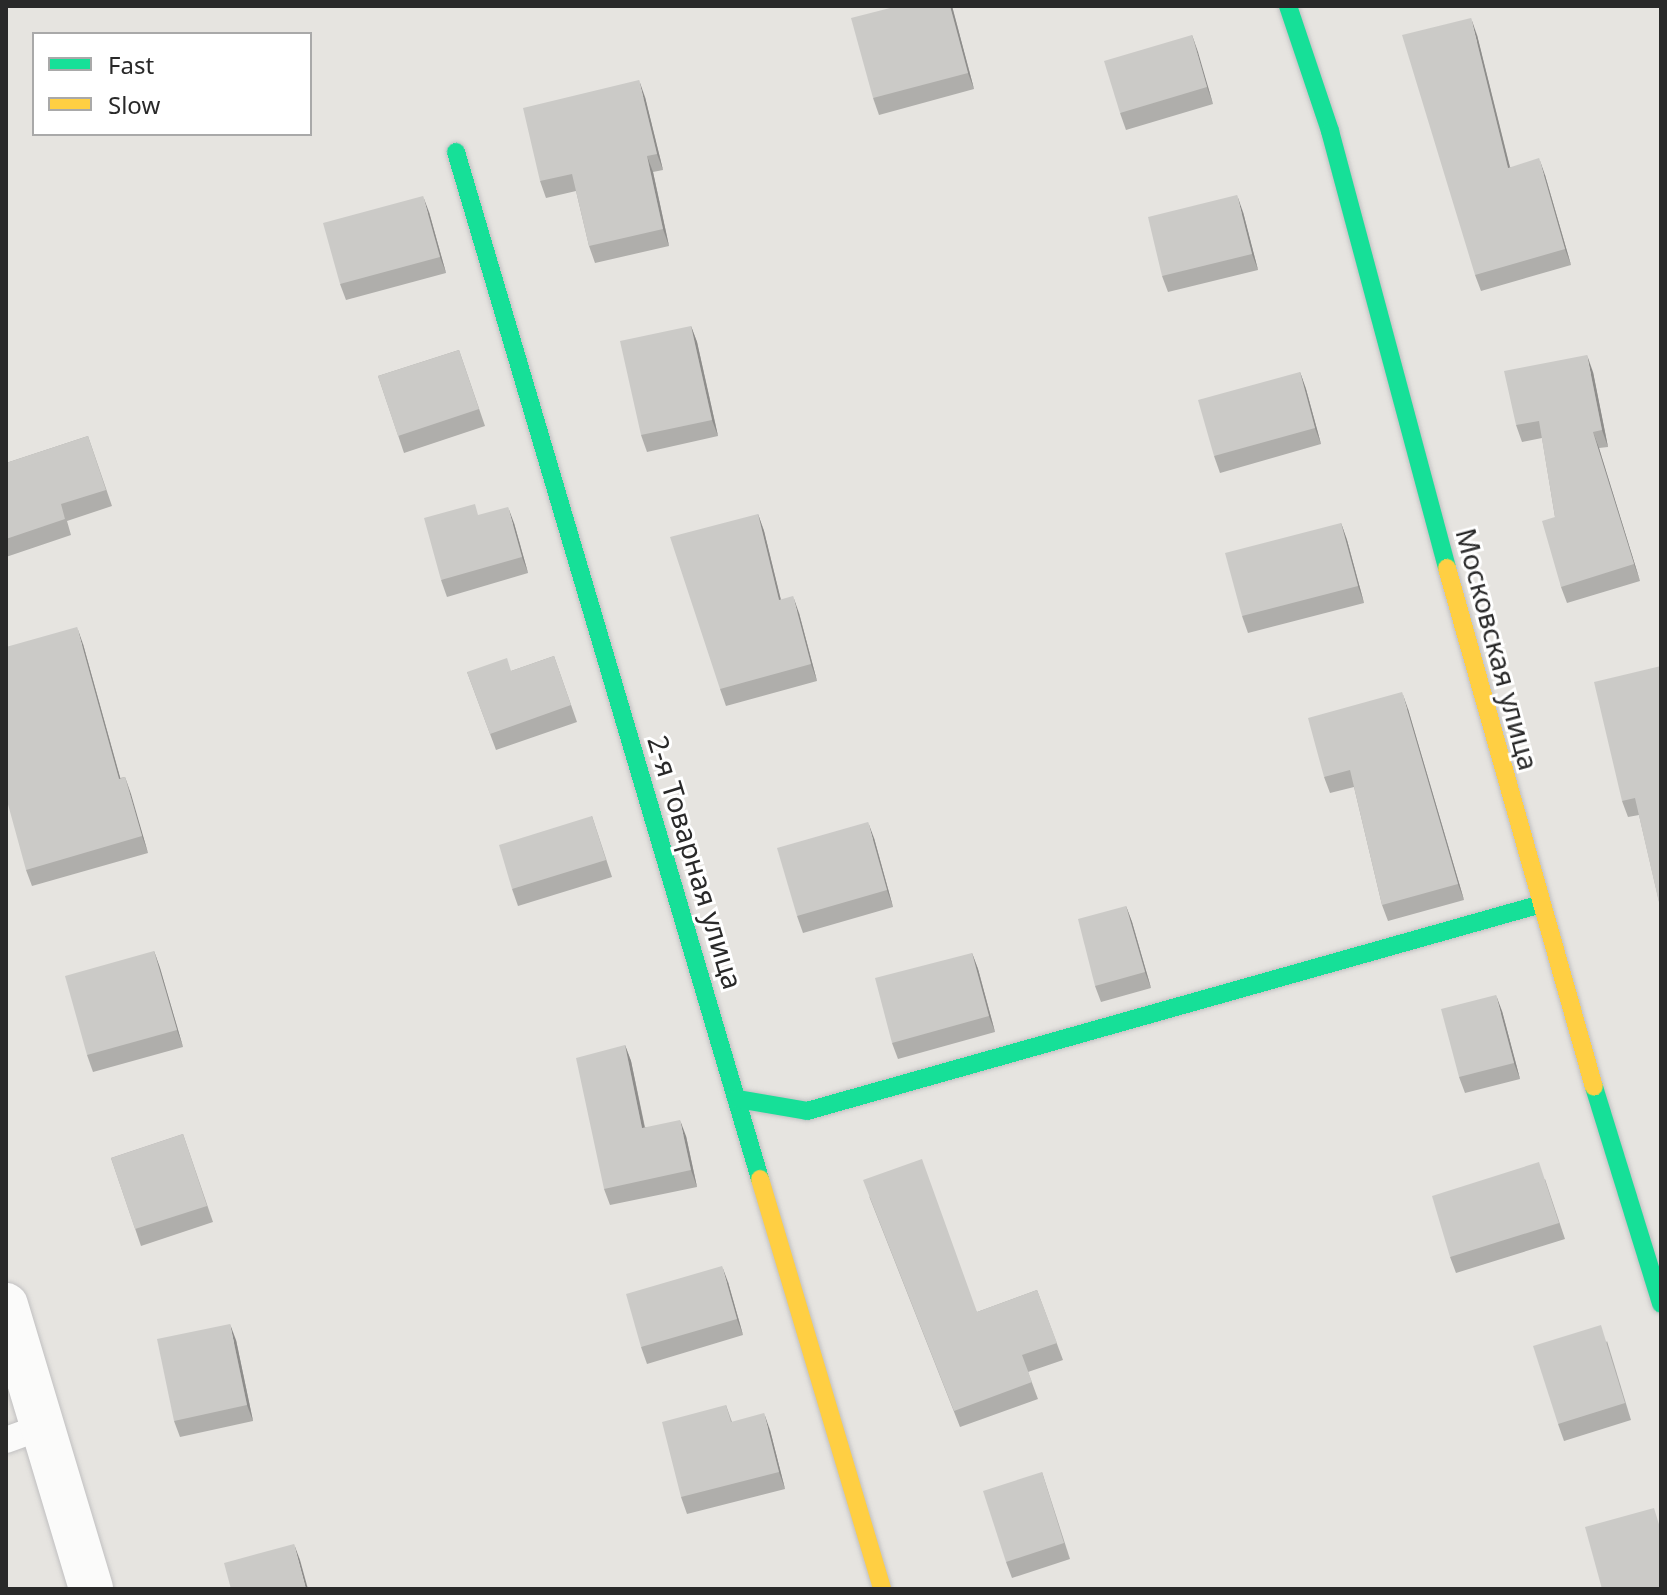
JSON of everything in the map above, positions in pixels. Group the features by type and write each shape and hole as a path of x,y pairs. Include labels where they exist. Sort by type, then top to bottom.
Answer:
{"street":[{"name":"Московская улица","path":"1288,6 1334,146 1538,905 1661,1304"},
{"name":"2-я Товарная улица","path":"456,152 882,1589"},
{"path":"737,1099 807,1111 1538,905"},
{"path":"6,1305 24,1434 91,1589"}],"building":[{"path":"898,6 950,6 968,73 873,98 851,18"},
{"path":"1471,18 1508,168 1539,158 1565,249 1475,275 1402,35"},
{"path":"1192,35 1207,87 1120,113 1104,61"},
{"path":"639,80 657,154 647,156 663,229 589,246 572,174 540,181 523,108"},
{"path":"1237,195 1252,254 1162,276 1148,217"},
{"path":"423,196 440,257 340,284 323,223"},
{"path":"691,326 712,420 641,435 620,341"},
{"path":"459,350 479,409 398,436 378,376"},
{"path":"1587,355 1602,430 1593,432 1634,564 1561,587 1542,521 1555,517 1539,421 1516,425 1504,371"},
{"path":"1300,372 1315,428 1214,456 1198,400"},
{"path":"88,436 106,490 61,504 65,519 6,539 6,463"},
{"path":"475,504 478,515 508,507 522,557 441,580 424,518"},
{"path":"758,514 779,600 793,596 811,664 720,689 670,537"},
{"path":"1341,523 1358,586 1242,616 1225,553"},
{"path":"77,627 119,779 125,777 142,836 26,870 6,797 6,647"},
{"path":"554,656 571,705 490,734 467,672 507,658 511,671"},
{"path":"1661,666 1660,907 1635,798 1622,801 1594,682"},
{"path":"1402,692 1458,884 1382,905 1350,770 1324,777 1308,718"},
{"path":"592,816 606,860 512,889 499,845"},
{"path":"868,822 887,890 797,916 777,848"},
{"path":"1126,906 1145,972 1095,986 1078,919"},
{"path":"154,951 177,1030 87,1055 65,976"},
{"path":"972,953 989,1016 892,1043 875,978"},
{"path":"1496,995 1514,1063 1459,1077 1441,1009"},
{"path":"625,1045 642,1128 680,1120 691,1170 604,1189 576,1058"},
{"path":"183,1134 207,1206 135,1229 111,1158"},
{"path":"922,1159 977,1312 1037,1290 1057,1343 1022,1355 1032,1382 954,1411 863,1180"},
{"path":"1539,1162 1559,1223 1450,1257 1432,1196"},
{"path":"722,1266 737,1319 641,1347 626,1294"},
{"path":"230,1324 247,1405 174,1421 157,1339"},
{"path":"1601,1325 1625,1403 1558,1424 1533,1346"},
{"path":"726,1405 731,1422 764,1413 779,1472 681,1497 662,1422"},
{"path":"1042,1472 1064,1543 1006,1562 983,1491"},
{"path":"1654,1508 1661,1531 1661,1589 1602,1589 1585,1527"},
{"path":"294,1544 306,1589 231,1589 224,1563"}],"traffic: fast":[{"path":"1288,6 1330,131 1447,568"},
{"path":"456,152 760,1179"},
{"path":"737,1099 807,1111 1538,905"},
{"path":"1594,1087 1661,1304"}],"traffic: slow":[{"path":"1447,568 1594,1087"},
{"path":"760,1179 882,1589"}]}
